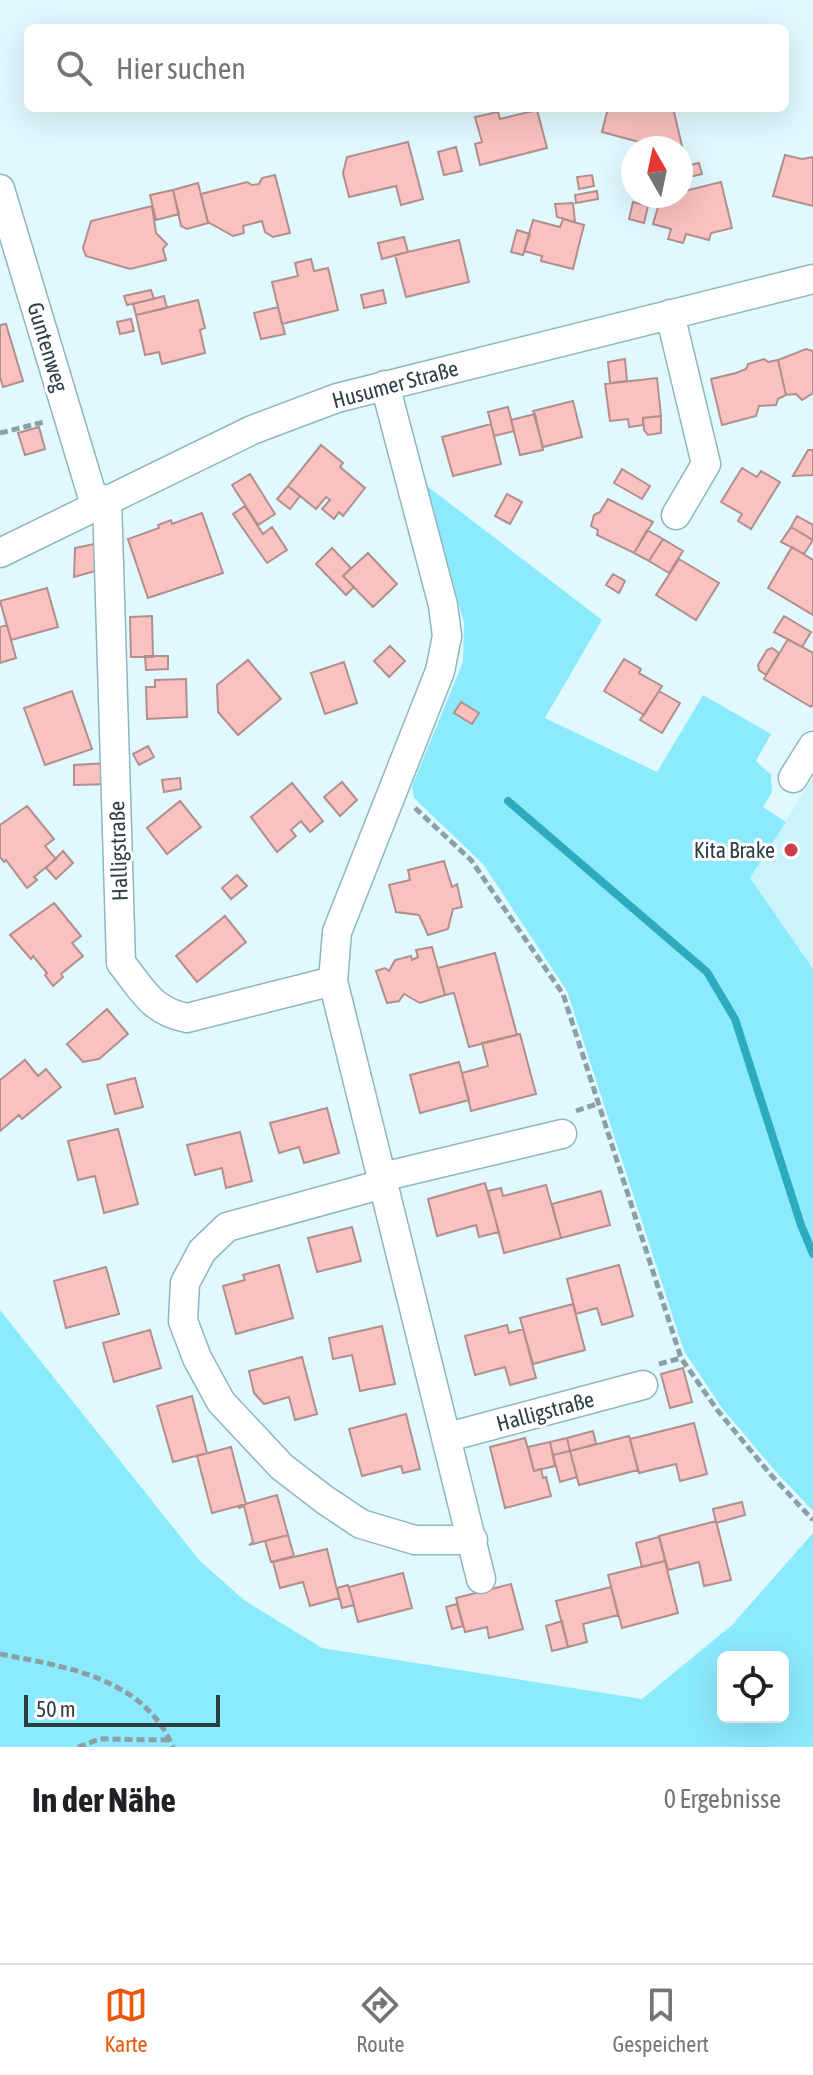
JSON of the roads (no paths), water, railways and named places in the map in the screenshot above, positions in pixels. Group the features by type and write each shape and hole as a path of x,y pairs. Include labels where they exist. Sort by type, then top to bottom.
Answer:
{"street":[{"name":"Guntenweg","path":"0,189 68,415 101,502"},
{"name":"Husumer Straße","path":"0,553 288,415 385,385 813,279"},
{"path":"670,314 706,464 676,515"},
{"path":"385,385 443,605 447,636 440,671 337,932 333,981 481,1579"},
{"name":"Halligstraße","path":"101,502 121,963 156,1007 167,1014 187,1018 333,981"},
{"path":"793,778 813,746"},
{"path":"473,1540 415,1540 361,1524 282,1467 221,1402 197,1358 183,1321 185,1283 202,1251 227,1227 383,1181 562,1134"},
{"name":"Halligstraße","path":"448,1437 643,1385"}],"waterway":[{"path":"508,801 707,972 735,1019 813,1254"}],"place":[{"name":"Kita Brake","path":"791,850"}]}
